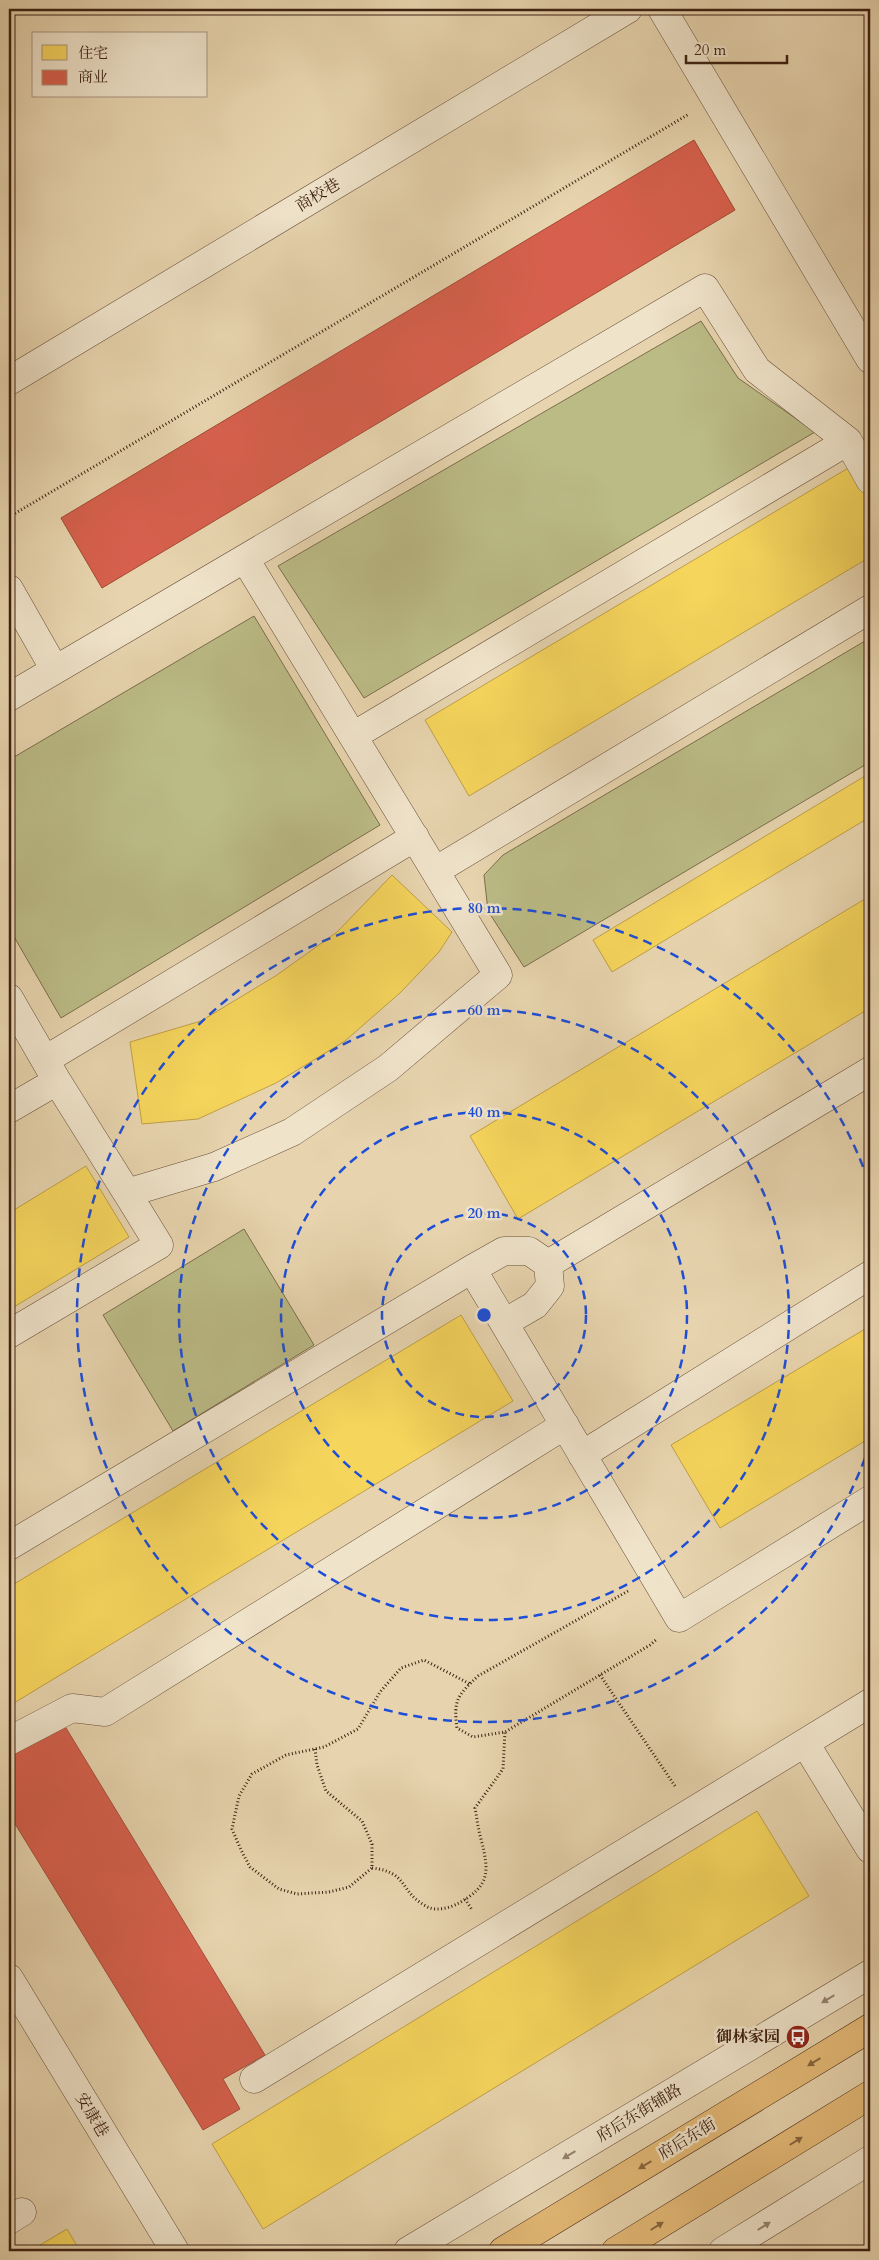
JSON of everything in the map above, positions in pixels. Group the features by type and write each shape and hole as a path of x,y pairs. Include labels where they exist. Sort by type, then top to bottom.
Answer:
{"main road":[{"name":"府后东街","path":"503,2251 870,2028"},
{"path":"616,2251 870,2095"}],"street":[{"name":"商校巷","path":"9,381 628,9"},
{"path":"662,9 870,359"},
{"path":"9,697 705,288 757,370 848,441 870,480"},
{"path":"353,736 848,441"},
{"path":"127,1193 214,1167 292,1132 388,1068 498,975 245,559"},
{"path":"9,589 55,670"},
{"path":"435,871 870,609"},
{"path":"9,1109 51,1070 415,837"},
{"path":"9,998 159,1245 9,1334"},
{"path":"548,1264 870,1070"},
{"path":"9,1546 504,1251 529,1251 548,1264"},
{"path":"504,1323 535,1305 550,1286 548,1264"},
{"path":"472,1269 679,1618 870,1500"},
{"path":"582,1455 870,1275"},
{"path":"9,1741 72,1708 105,1712 565,1425"},
{"path":"254,2079 870,1703"},
{"path":"805,1743 870,1849"},
{"name":"府后东街辅路","path":"408,2251 870,1974"},
{"name":"安康巷","path":"9,1978 175,2251"},
{"path":"723,2251 870,2160"}],"path":[{"path":"9,517 716,99"},
{"path":"655,1577 478,1676 460,1692 454,1710 457,1728 473,1737 505,1732 650,1645 679,1618"},
{"path":"470,1684 424,1660 401,1668 380,1692 358,1729 324,1747 286,1756 252,1774 239,1796 232,1829 240,1850 250,1867 279,1889 297,1894 329,1892 349,1887 372,1868 386,1869 399,1876 412,1897 428,1908 449,1908 474,1894 485,1879 487,1859 480,1838 475,1808 503,1770 505,1732"},
{"path":"600,1675 692,1812"},
{"path":"315,1749 317,1765 326,1791 362,1821 372,1844 372,1868"}],"green space":[{"path":"701,321 738,378 815,432 364,698 278,566"},
{"path":"254,616 380,825 61,1018 9,928 9,760"},
{"path":"870,638 870,762 524,967 488,911 484,875 503,855"},
{"path":"244,1229 314,1345 173,1431 103,1315"}],"building: 住宅":[{"path":"694,140 735,210 371,427 330,358"},
{"path":"269,394 314,461 102,588 61,518"},
{"path":"850,467 870,502 870,557 469,796 425,720"},
{"path":"870,773 870,817 612,972 593,940"},
{"path":"392,875 452,932 439,952 401,992 345,1041 276,1083 198,1119 142,1124 130,1042 201,1021 277,975 337,932"},
{"path":"870,896 870,1008 518,1219 470,1136"},
{"path":"86,1166 129,1237 9,1310 9,1213"},
{"path":"461,1315 513,1401 9,1706 9,1587"},
{"path":"870,1326 870,1438 720,1528 671,1445"},
{"path":"757,1811 809,1896 263,2229 212,2144"},
{"path":"67,2229 80,2251 30,2251"}],"building: 商业":[{"path":"694,140 735,210 102,588 61,518"},
{"path":"63,1723 265,2055 223,2079 240,2109 203,2130 9,1814 9,1757"}],"place":[{"name":"御林家园","path":"798,2037"}]}
